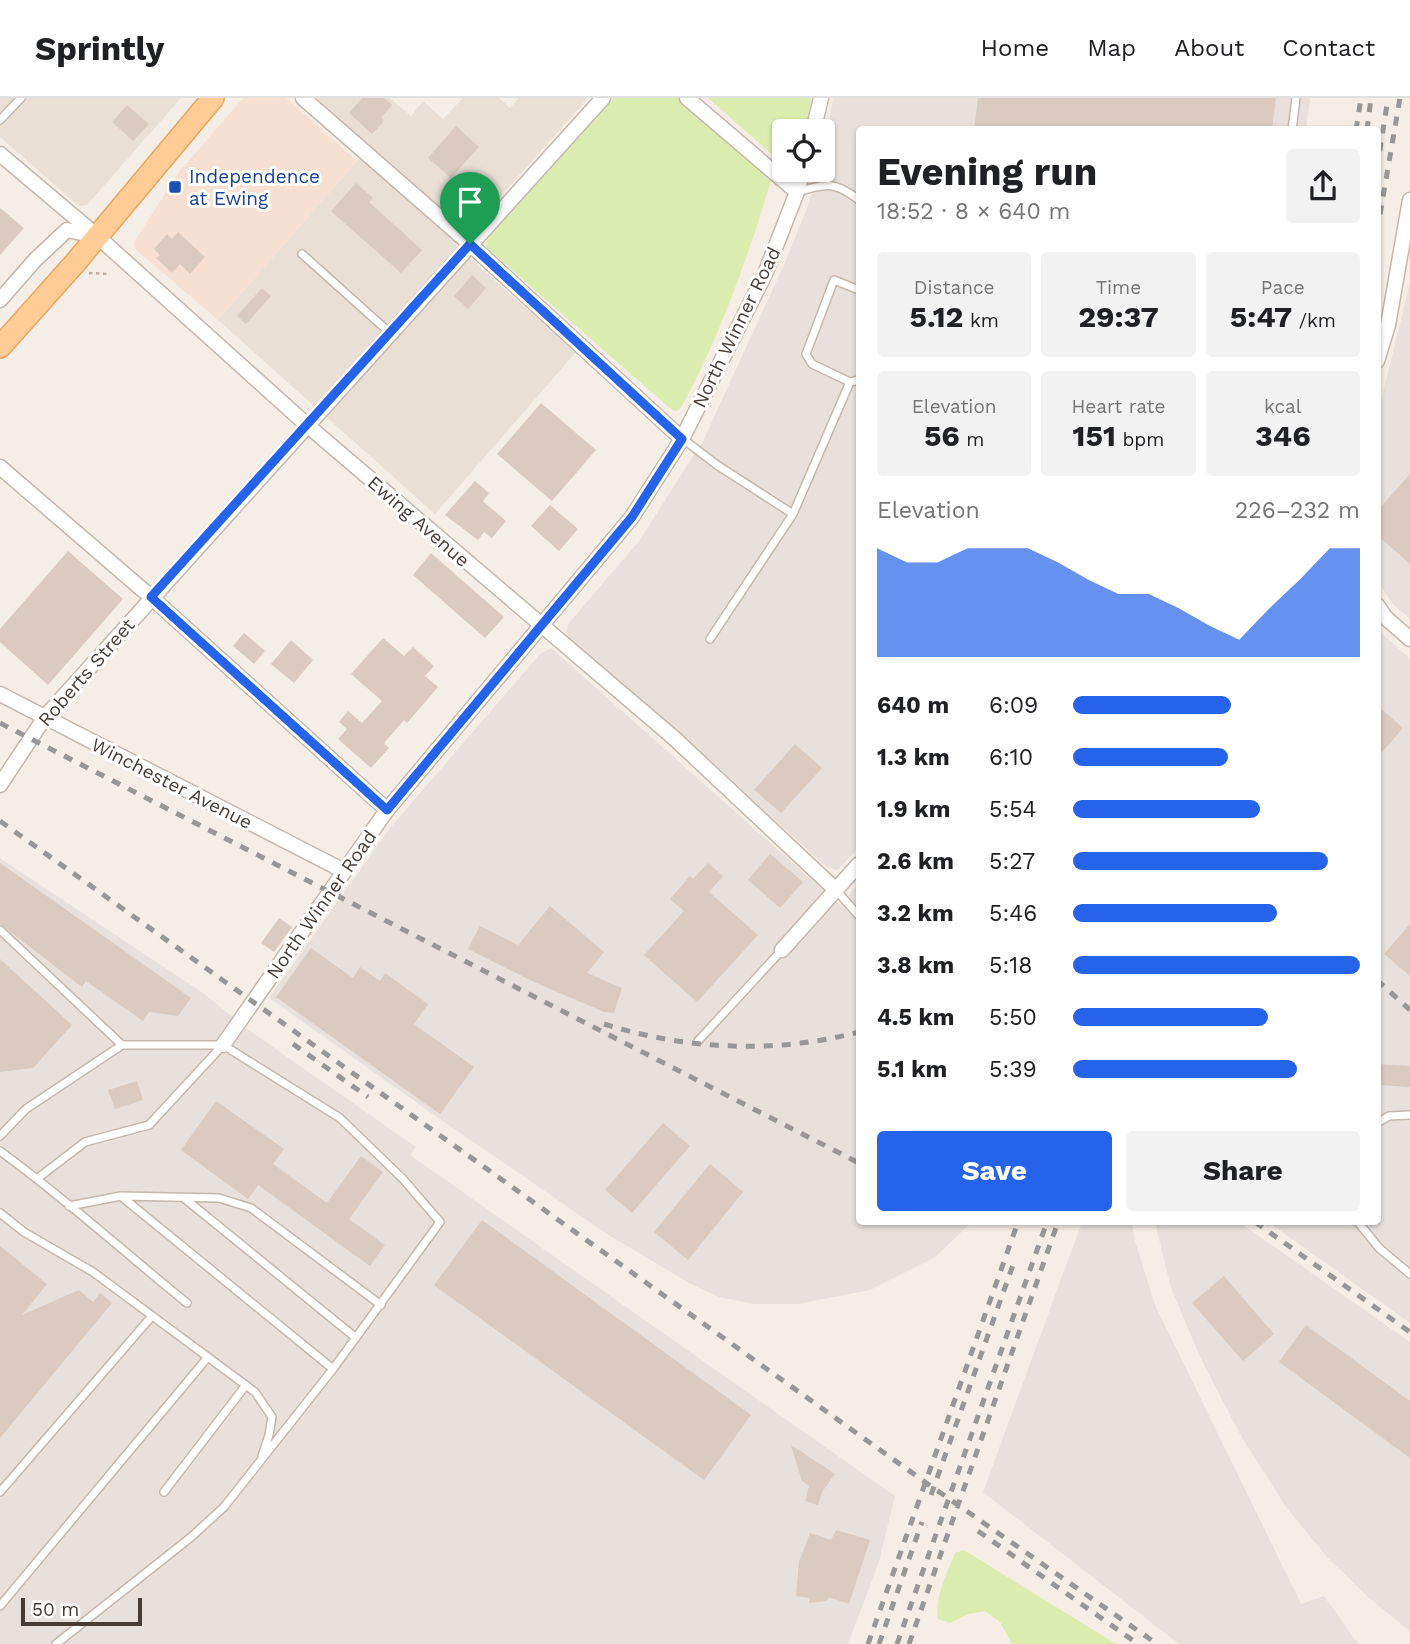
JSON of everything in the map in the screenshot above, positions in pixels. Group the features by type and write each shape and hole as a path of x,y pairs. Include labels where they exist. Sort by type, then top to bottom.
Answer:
{"main road":[{"path":"0,347 83,269 97,236 213,98"}],"street":[{"path":"303,98 470,244 682,439"},
{"name":"Roberts Street","path":"0,785 45,717 603,98"},
{"path":"687,98 797,192"},
{"path":"816,119 821,98"},
{"name":"Ewing Avenue","path":"0,154 97,236 307,425 674,738 836,890"},
{"name":"North Winner Road","path":"223,1045 387,810 632,517 682,439 765,274 800,182"},
{"path":"1381,348 1388,325 1410,200"},
{"path":"0,300 36,259 67,230 97,236"},
{"path":"0,467 151,597 387,810"},
{"path":"1381,611 1410,639"},
{"name":"Winchester Avenue","path":"0,694 344,872"},
{"path":"782,950 856,867"}],"lane":[{"path":"0,120 21,98"},
{"path":"1292,126 1296,98"},
{"path":"797,192 822,184 846,189 856,197"},
{"path":"302,254 390,333"},
{"path":"856,289 834,280 806,354 812,364 849,382 856,381"},
{"path":"710,639 793,514 849,382"},
{"path":"682,439 793,514"},
{"path":"836,890 856,913"},
{"path":"0,930 122,1045"},
{"path":"698,1041 782,950"},
{"path":"0,1136 26,1110 122,1045 223,1045 340,1118 403,1179 440,1222 381,1306 225,1507 56,1644"},
{"path":"38,1178 85,1142 149,1125 223,1045"},
{"path":"1381,1121 1389,1116 1410,1115"},
{"path":"0,1151 38,1178 187,1303"},
{"path":"69,1206 121,1196 219,1198 251,1208 381,1306"},
{"path":"121,1196 333,1369"},
{"path":"184,1198 356,1338"},
{"path":"0,1213 24,1232 93,1272 255,1392 272,1417 260,1464"},
{"path":"1360,1225 1379,1248 1410,1274"},
{"path":"0,1492 152,1316"},
{"path":"0,1606 208,1357"},
{"path":"164,1492 246,1385"}],"path":[{"path":"83,269 109,274"}],"shaded area":[{"path":"0,98 181,98 87,205 79,206 0,137"},
{"path":"243,98 286,98 357,161 218,320 135,249 134,242 179,172"},
{"path":"316,98 390,98 411,116 423,101 443,119 463,98 499,98 510,108 519,98 588,98 456,246 576,352 435,514 218,320 370,146"},
{"path":"833,98 1310,98 1306,126 856,126 856,850 838,870 827,867 569,638 566,632 569,623 639,541 703,441 806,211 815,182 835,182 835,119 829,119"},
{"path":"1410,283 1410,619 1392,603 1381,586 1381,401"},
{"path":"1381,633 1410,659 1410,1323 1272,1225 1381,1225"},
{"path":"551,648 840,905 856,886 856,1225 969,1225 934,1258 870,1290 798,1304 754,1304 719,1297 689,1283 607,1234 269,998 390,828 540,654"},
{"path":"0,858 203,993 250,1031 416,1147 410,1155 895,1496 879,1562 848,1644 0,1644"},
{"path":"1081,1225 1132,1225 1155,1305 1301,1604 1324,1596 1358,1644 1179,1644 983,1492"},
{"path":"1156,1225 1243,1225 1410,1342 1410,1631 1369,1598 1326,1556 1286,1507 1241,1436 1201,1359 1171,1288"}],"green space":[{"path":"614,98 679,98 771,181 720,325 695,381 677,411 672,410 487,248 486,244 488,238"},
{"path":"708,98 811,98 807,119 772,119 772,154"},
{"path":"964,1550 1116,1644 1012,1644 1000,1622 985,1611 968,1614 950,1623 938,1619 938,1602 945,1577 955,1553"}],"building":[{"path":"362,98 384,98 392,105 381,118 384,121 372,134 349,113"},
{"path":"978,98 1276,98 1272,126 974,126"},
{"path":"127,105 149,124 133,141 112,122"},
{"path":"456,126 479,147 451,178 428,158"},
{"path":"356,183 373,198 369,202 422,250 401,273 331,211"},
{"path":"0,208 24,228 0,255"},
{"path":"178,232 205,257 190,274 180,264 172,273 156,258 160,255 154,249 167,234 172,239"},
{"path":"472,275 486,288 468,309 454,296"},
{"path":"262,288 271,296 246,324 237,316"},
{"path":"541,403 596,450 552,501 497,454"},
{"path":"1410,474 1410,564 1381,539 1381,507"},
{"path":"475,481 489,493 483,501 506,521 492,538 484,532 478,540 445,515"},
{"path":"550,505 578,529 559,551 531,526"},
{"path":"68,551 123,599 48,685 0,642 0,629"},
{"path":"431,553 504,617 485,638 413,575"},
{"path":"244,633 265,651 254,664 233,646"},
{"path":"383,638 404,656 413,647 434,666 425,676 438,687 407,723 404,720 384,743 389,748 371,768 338,739 347,729 339,722 348,711 362,723 382,701 351,674"},
{"path":"291,640 313,660 294,683 271,664"},
{"path":"1381,709 1403,728 1381,753"},
{"path":"795,744 822,768 781,813 754,790"},
{"path":"770,854 803,882 780,908 748,880"},
{"path":"0,863 191,998 178,1016 149,1012 143,1021 86,981 82,987 0,924"},
{"path":"708,863 723,876 709,892 758,935 697,1002 644,955 684,911 670,899 690,876 693,879"},
{"path":"550,906 604,952 587,973 622,988 614,1013 604,1012 534,982 468,949 480,926 518,945"},
{"path":"279,918 292,927 274,952 261,943"},
{"path":"1410,924 1410,976 1384,954"},
{"path":"311,948 353,978 360,967 380,981 385,973 428,1004 414,1024 474,1067 440,1114 276,997"},
{"path":"0,959 72,1025 33,1068 0,1072"},
{"path":"1381,1064 1410,1066 1410,1087 1381,1085"},
{"path":"137,1081 143,1100 115,1109 108,1090"},
{"path":"216,1101 284,1149 273,1164 327,1203 361,1156 383,1172 349,1219 385,1245 370,1266 258,1185 248,1199 181,1150"},
{"path":"663,1123 690,1146 632,1213 605,1190"},
{"path":"710,1164 743,1192 688,1260 654,1232"},
{"path":"482,1220 751,1415 704,1480 434,1285"},
{"path":"0,1246 47,1284 22,1315 79,1290 93,1302 100,1293 112,1303 0,1438"},
{"path":"1224,1276 1274,1334 1243,1361 1192,1303"},
{"path":"1306,1325 1410,1401 1410,1458 1279,1362"},
{"path":"791,1445 835,1474 822,1492 818,1505 805,1501 809,1486 802,1481"},
{"path":"836,1530 870,1540 849,1604 829,1597 827,1601 809,1603 810,1598 796,1596 799,1562 810,1533 831,1540"}],"railway":[{"path":"1357,126 1361,98"},
{"path":"1368,126 1371,98"},
{"path":"1381,143 1388,98"},
{"path":"1381,209 1400,98"},
{"path":"0,723 856,1161"},
{"path":"0,821 925,1482 1157,1644"},
{"path":"1381,984 1410,1010"},
{"path":"604,1024 667,1039 731,1046 795,1044 856,1033"},
{"path":"293,1044 368,1097"},
{"path":"868,1644 1017,1225"},
{"path":"897,1644 1046,1225"},
{"path":"909,1644 1057,1225"},
{"path":"1259,1225 1410,1332"},
{"path":"931,1495 1013,1265"},
{"path":"879,1644 922,1522"},
{"path":"978,1531 1138,1644"}],"place":[{"name":"Independence at Ewing","path":"175,187"}],"route":[{"path":"470,244 682,439 632,517 387,810 151,597 470,244"}]}
